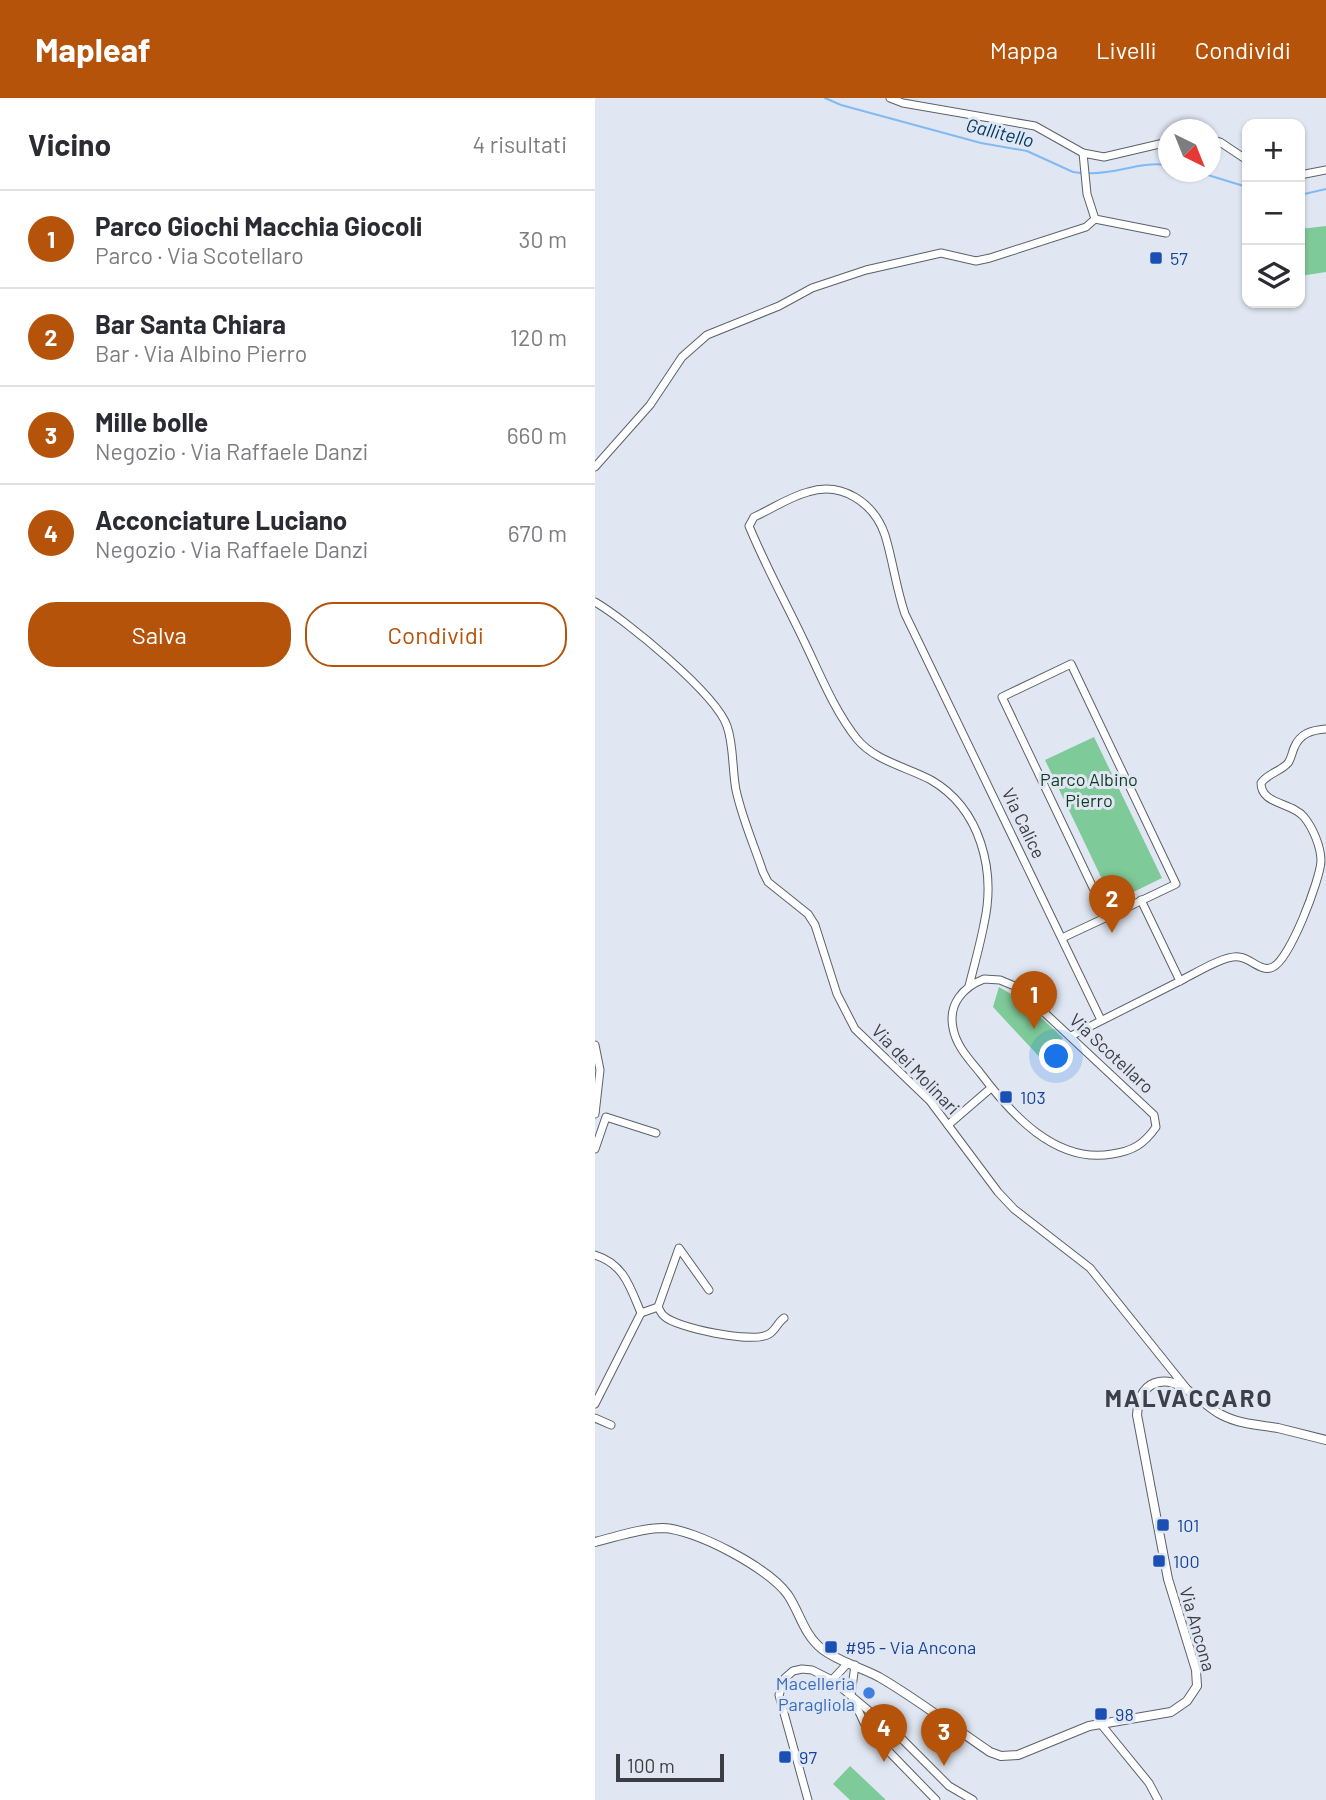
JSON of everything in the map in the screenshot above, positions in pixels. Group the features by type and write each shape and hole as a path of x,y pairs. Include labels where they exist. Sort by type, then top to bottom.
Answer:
{"street":[{"path":"890,98 902,103 1035,126 1084,155 1104,157 1158,144"},
{"path":"1221,143 1242,157"},
{"path":"1084,155 1087,194 1095,219"},
{"path":"1305,174 1326,170"},
{"path":"1095,219 1166,233"},
{"path":"595,467 650,405 682,357 707,335 779,306 812,288 866,270 941,253 976,261 990,258 1086,227 1095,219"},
{"name":"Via Calice","path":"969,986 985,923 988,883 984,850 975,828 964,809 932,781 885,760 859,741 835,705 749,526 751,520 799,495 817,489 837,490 860,500 871,509 884,531 899,596 918,640 1101,1020"},
{"name":"Via dei Molinari","path":"595,602 657,649 707,695 720,712 730,735 740,804 768,883 808,914 815,925 837,994 855,1029 916,1086 1014,1209 1090,1268 1189,1392"},
{"path":"1062,938 1107,917 1141,900 1176,884 1071,664 1002,697 1107,917"},
{"path":"1071,1036 1231,957 1245,958 1261,967 1272,968 1279,963 1290,948 1321,864 1319,850 1302,814 1266,796 1261,783 1288,763 1296,743 1302,736 1308,732 1326,729"},
{"path":"1141,900 1180,981"},
{"name":"Via Scotellaro","path":"984,979 1009,983 1071,1036 1154,1115 1156,1127 1136,1148 1105,1156 1067,1151 1031,1129 991,1088 962,1049 953,1027 954,1007 969,986 984,979"},
{"path":"595,1045 600,1070 595,1114"},
{"path":"948,1125 991,1088"},
{"path":"595,1149 606,1117 656,1133"},
{"path":"596,1401 641,1313 657,1307 679,1248 709,1290"},
{"path":"595,1255 610,1259 621,1270 641,1313"},
{"path":"657,1307 665,1318 716,1335 769,1334 784,1318"},
{"name":"Via Ancona","path":"870,1672 1000,1756 1018,1755 1100,1723 1171,1712 1187,1701 1197,1686 1196,1670 1167,1579 1137,1415 1140,1397 1145,1390 1158,1382 1168,1382 1189,1392"},
{"path":"1189,1392 1221,1415 1237,1421 1326,1440"},
{"path":"595,1418 611,1425"},
{"path":"595,1542 663,1528 687,1534 741,1557 768,1574 780,1586 805,1630 818,1646 849,1666 870,1672"},
{"path":"832,1680 849,1666"},
{"path":"849,1666 854,1682 851,1695 865,1725 936,1800"},
{"path":"842,1689 849,1666"},
{"path":"808,1800 779,1695 785,1678 793,1671 801,1669 813,1670 832,1680 898,1735 949,1786 973,1800"},
{"path":"854,1682 870,1672"},
{"path":"865,1725 876,1717"},
{"path":"1100,1723 1149,1783 1158,1800"}],"green space":[{"path":"1326,226 1326,272 1305,275 1305,228"},
{"name":"Parco Albino Pierro","path":"1094,737 1162,878 1113,902 1045,760"},
{"path":"999,987 1023,1001 1063,1038 1048,1052 1046,1064 993,1007"},
{"path":"850,1766 885,1800 850,1800 833,1784"}],"waterway":[{"name":"Gallitello","path":"825,98 841,105 981,143 1027,151 1081,173"},
{"name":"Gallitello","path":"1087,173 1158,164"},
{"name":"Gallitello","path":"1221,179 1242,185"},
{"name":"Gallitello","path":"1305,194 1326,189"}],"place":[{"name":"57","path":"1156,258"},
{"name":"Bar Santa Chiara","path":"1112,933"},
{"name":"Parco Giochi Macchia Giocoli","path":"1034,1029"},
{"name":"103","path":"1006,1097"},
{"name":"101","path":"1163,1525"},
{"name":"100","path":"1159,1561"},
{"name":"#95 - Via Ancona","path":"831,1647"},
{"name":"Macelleria Paragliola","path":"869,1693"},
{"name":"98","path":"1101,1714"},
{"name":"97","path":"785,1757"},
{"name":"Acconciature Luciano","path":"884,1762"},
{"name":"Mille bolle","path":"944,1766"}],"district":[{"name":"MALVACCARO","path":"1189,1397"}]}
